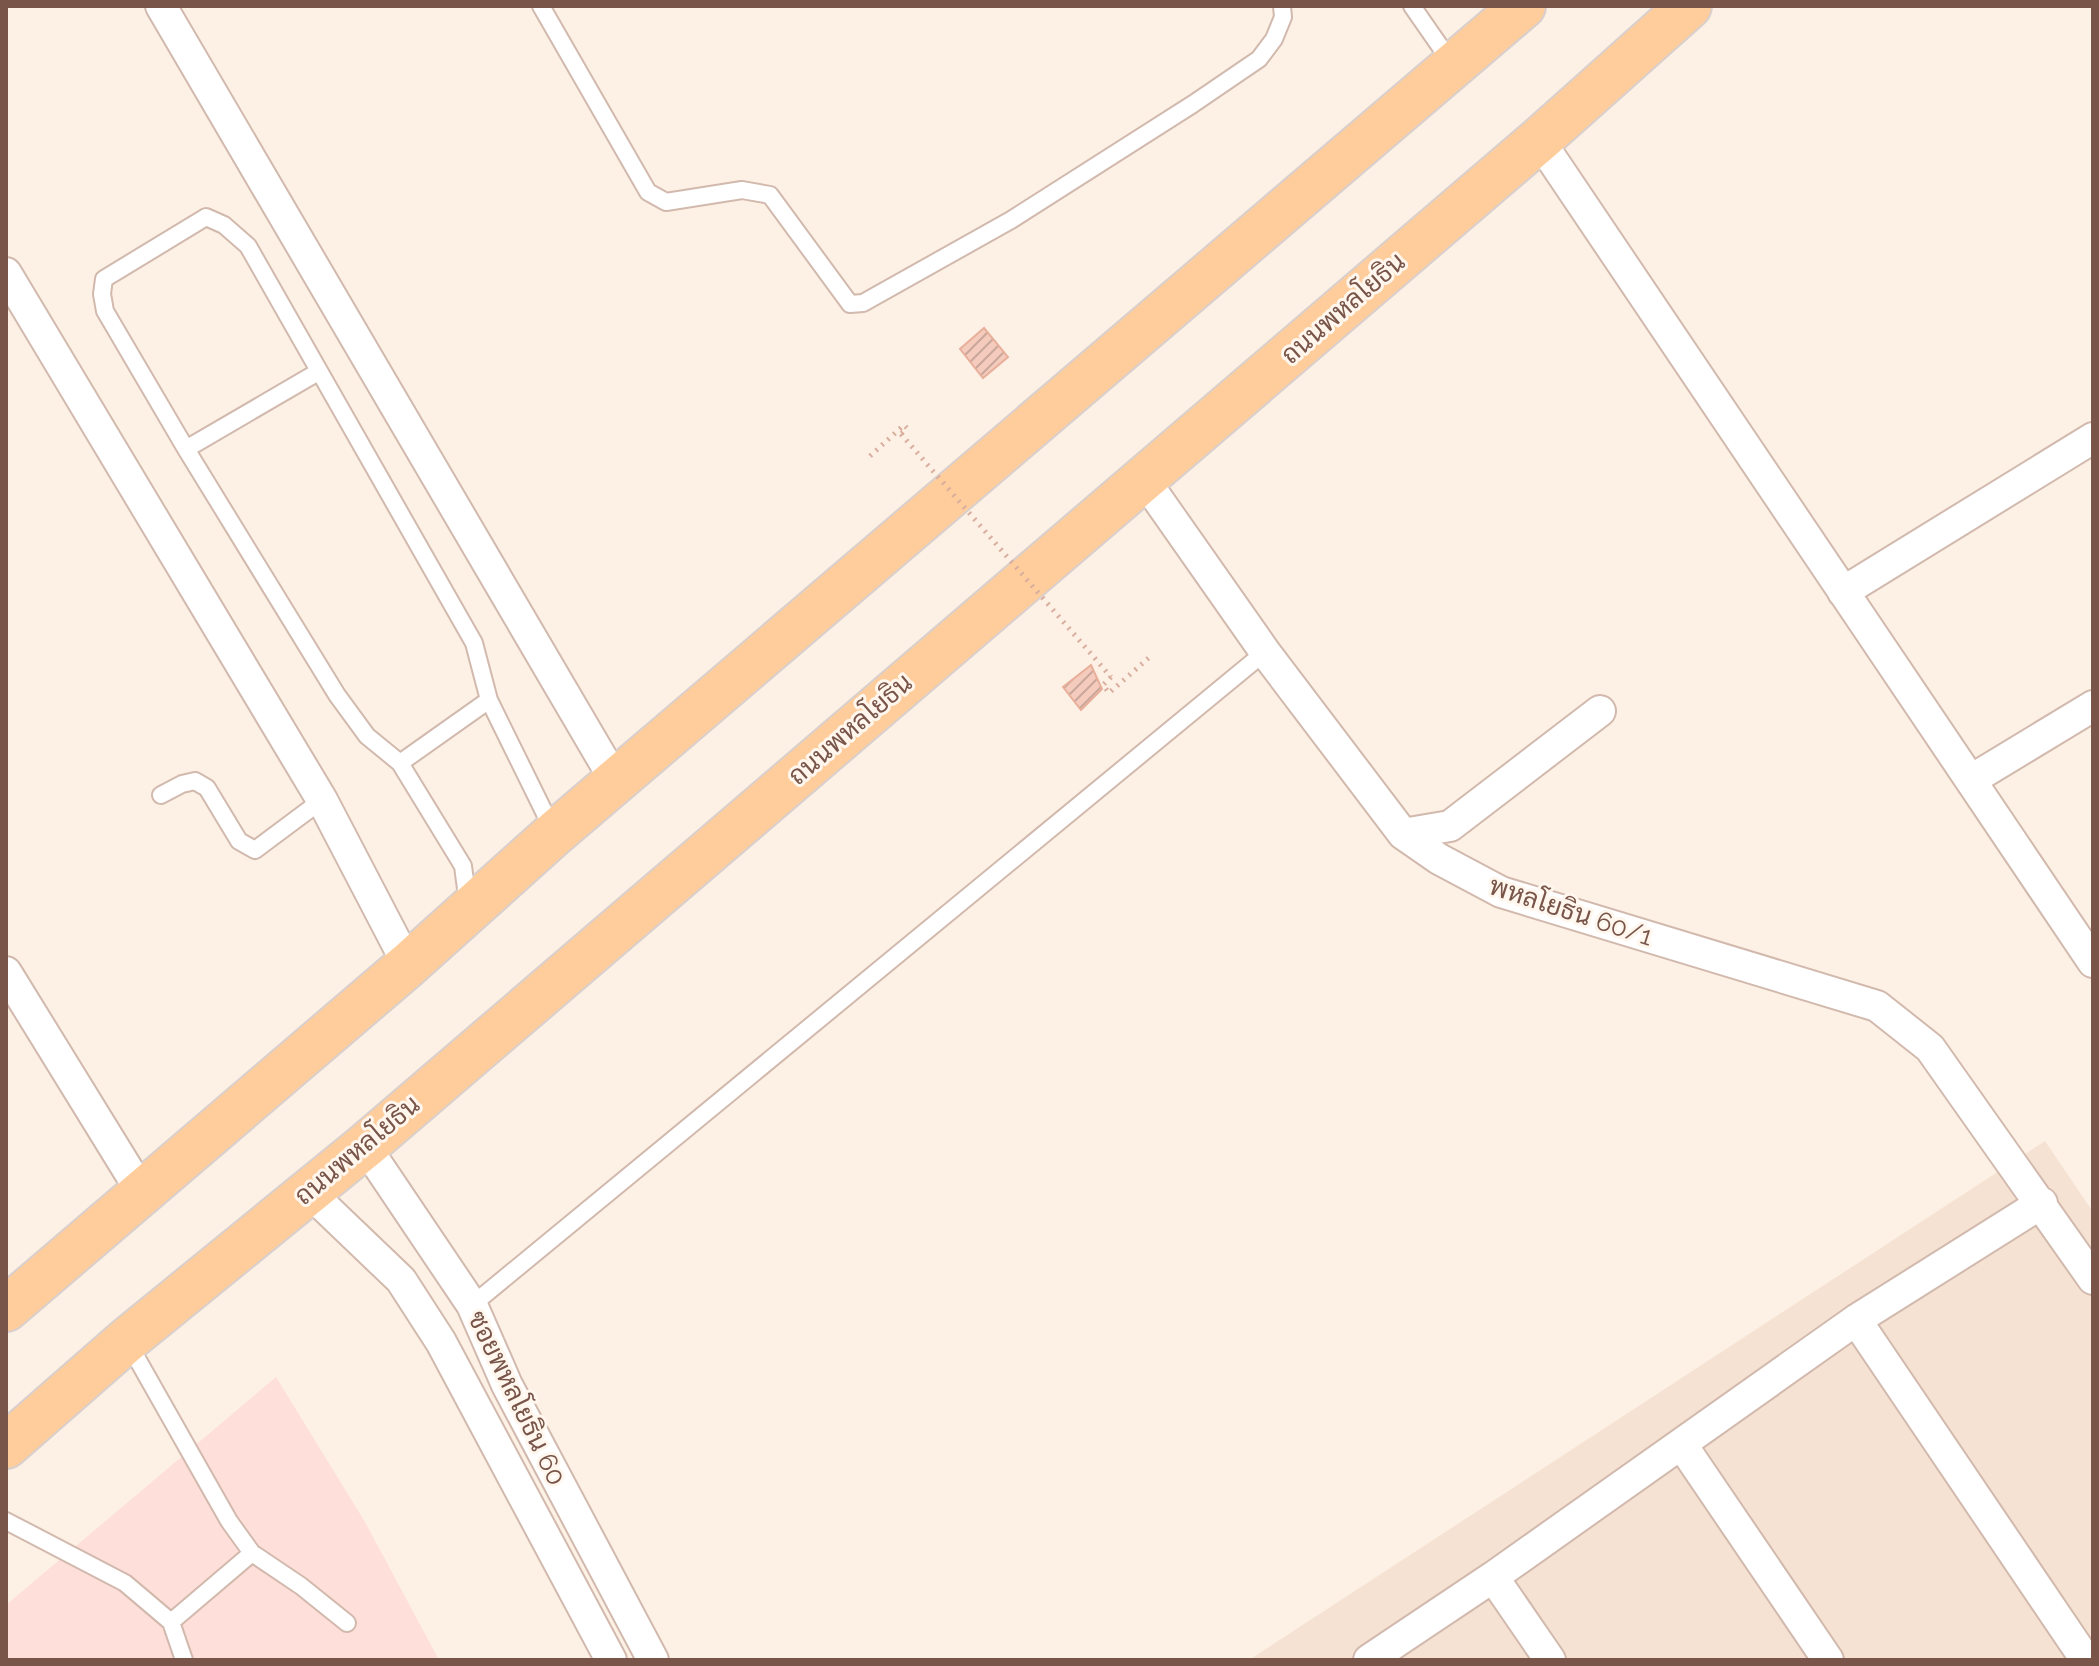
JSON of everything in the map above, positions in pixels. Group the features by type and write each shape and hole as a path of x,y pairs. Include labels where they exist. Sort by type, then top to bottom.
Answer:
{"main road":[{"path":"6,1309 408,965 555,833 1523,6"},
{"name":"ถนนพหลโยธิน","path":"6,1446 127,1340 365,1146 1539,140 1689,6"}],"street":[{"path":"161,6 616,782"},
{"path":"1539,140 2093,962"},
{"path":"6,273 322,800 408,965"},
{"path":"1843,592 2093,438"},
{"name":"พหลโยธิน 60/1","path":"1143,478 1265,652 1403,834 1439,859 1501,892 1877,1006 1930,1048 2093,1279"},
{"path":"1971,780 2093,706"},
{"path":"1403,834 1450,826 1600,711"},
{"path":"6,972 141,1191"},
{"name":"ซอยพหลโยธิน 60","path":"365,1146 472,1305 507,1385 653,1660"},
{"name":"ซอยพหลโยธิน 60","path":"308,1191 401,1280 441,1342 611,1660"},
{"path":"1369,1660 1493,1577 1856,1320 2042,1203"},
{"path":"1856,1320 2086,1660"},
{"path":"1682,1445 1828,1660"},
{"path":"1493,1577 1550,1660"}],"lane":[{"path":"541,6 648,192 666,202 742,190 770,195 850,304 863,303 1011,220 1246,68 1259,59 1274,39 1283,17 1282,6"},
{"path":"1412,6 1454,66"},
{"path":"469,909 463,866 400,763 367,736 337,695 186,449 105,311 102,294 104,279 206,217 224,225 248,246 474,643 489,700 555,833"},
{"path":"186,449 318,372"},
{"path":"472,1305 1265,652"},
{"path":"400,763 489,700"},
{"path":"161,795 195,781 207,788 239,841 255,850 322,800"},
{"path":"127,1340 229,1521 252,1553 301,1586 347,1623"},
{"path":"6,1521 125,1583 171,1622 184,1660"},
{"path":"171,1622 252,1553"}],"path":[{"path":"870,456 905,427 901,434 1111,677 1103,685 1109,693 1152,655"}],"shaded area":[{"path":"2045,1141 2093,1212 2093,1660 1249,1660"},
{"path":"276,1377 365,1522 439,1660 6,1660 6,1605"}],"building":[{"path":"984,328 1008,357 983,378 960,349"},
{"path":"1091,665 1102,689 1081,710 1063,687"}]}
